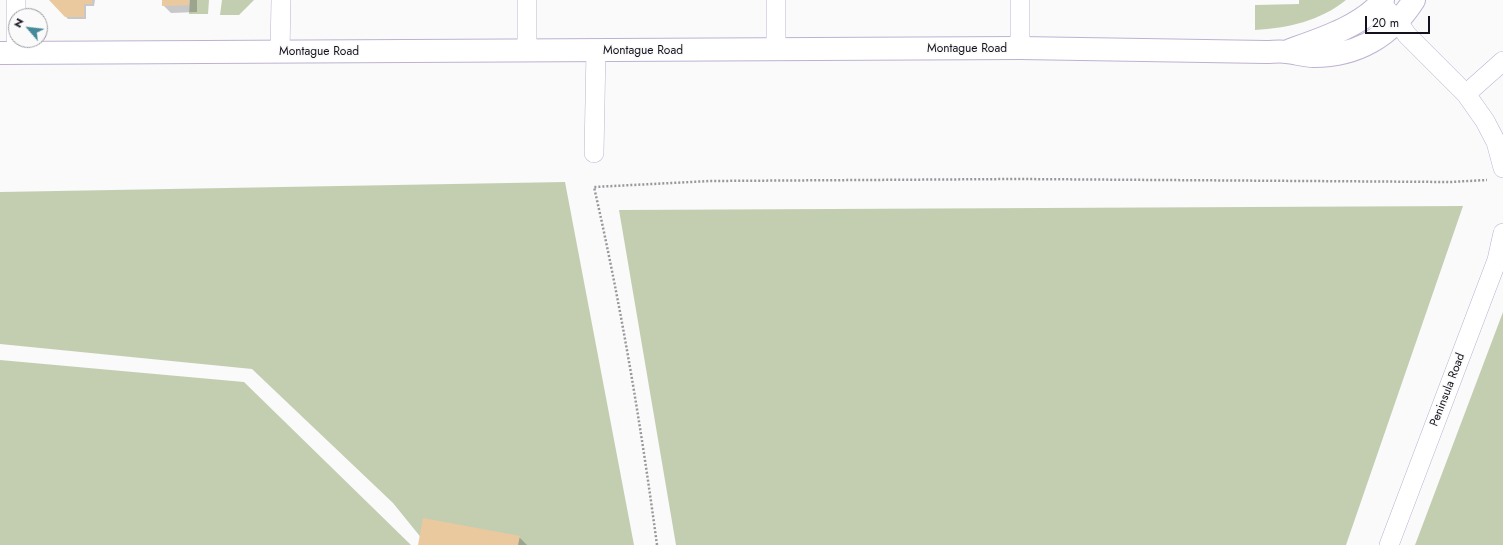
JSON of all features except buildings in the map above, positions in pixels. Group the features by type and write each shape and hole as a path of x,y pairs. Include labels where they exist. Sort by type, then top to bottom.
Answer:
{"street":[{"path":"280,52 281,0"},
{"path":"527,0 527,51"},
{"path":"776,0 776,50"},
{"path":"1020,0 1020,48"},
{"name":"Montague Road","path":"48,48 280,52 1020,48 1266,52 1285,51 1312,56 1333,55 1355,50 1370,42 1398,22 1414,0"},
{"name":"Montague Road","path":"1285,51 1339,31 1369,14 1382,1"},
{"path":"1382,1 1407,35 1466,94 1485,121 1496,142 1503,168"},
{"path":"594,154 596,51"},
{"path":"1466,94 1503,61"},
{"name":"Peninsula Road","path":"1389,545 1497,260 1503,234"}],"path":[{"path":"657,545 646,465 621,312 594,187 710,181 1025,179 1450,182 1488,180"}],"green space":[{"path":"190,0 209,0 208,14 189,14"},
{"path":"222,0 254,0 239,15 220,15"},
{"path":"1299,0 1346,0 1325,13 1303,22 1255,30 1255,5 1299,4"},
{"path":"565,182 634,545 427,545 393,503 252,369 0,344 0,192"},
{"path":"1463,206 1346,545 676,545 619,210"},
{"path":"1503,312 1503,545 1415,545"},
{"path":"0,360 244,382 411,545 0,545"}]}
